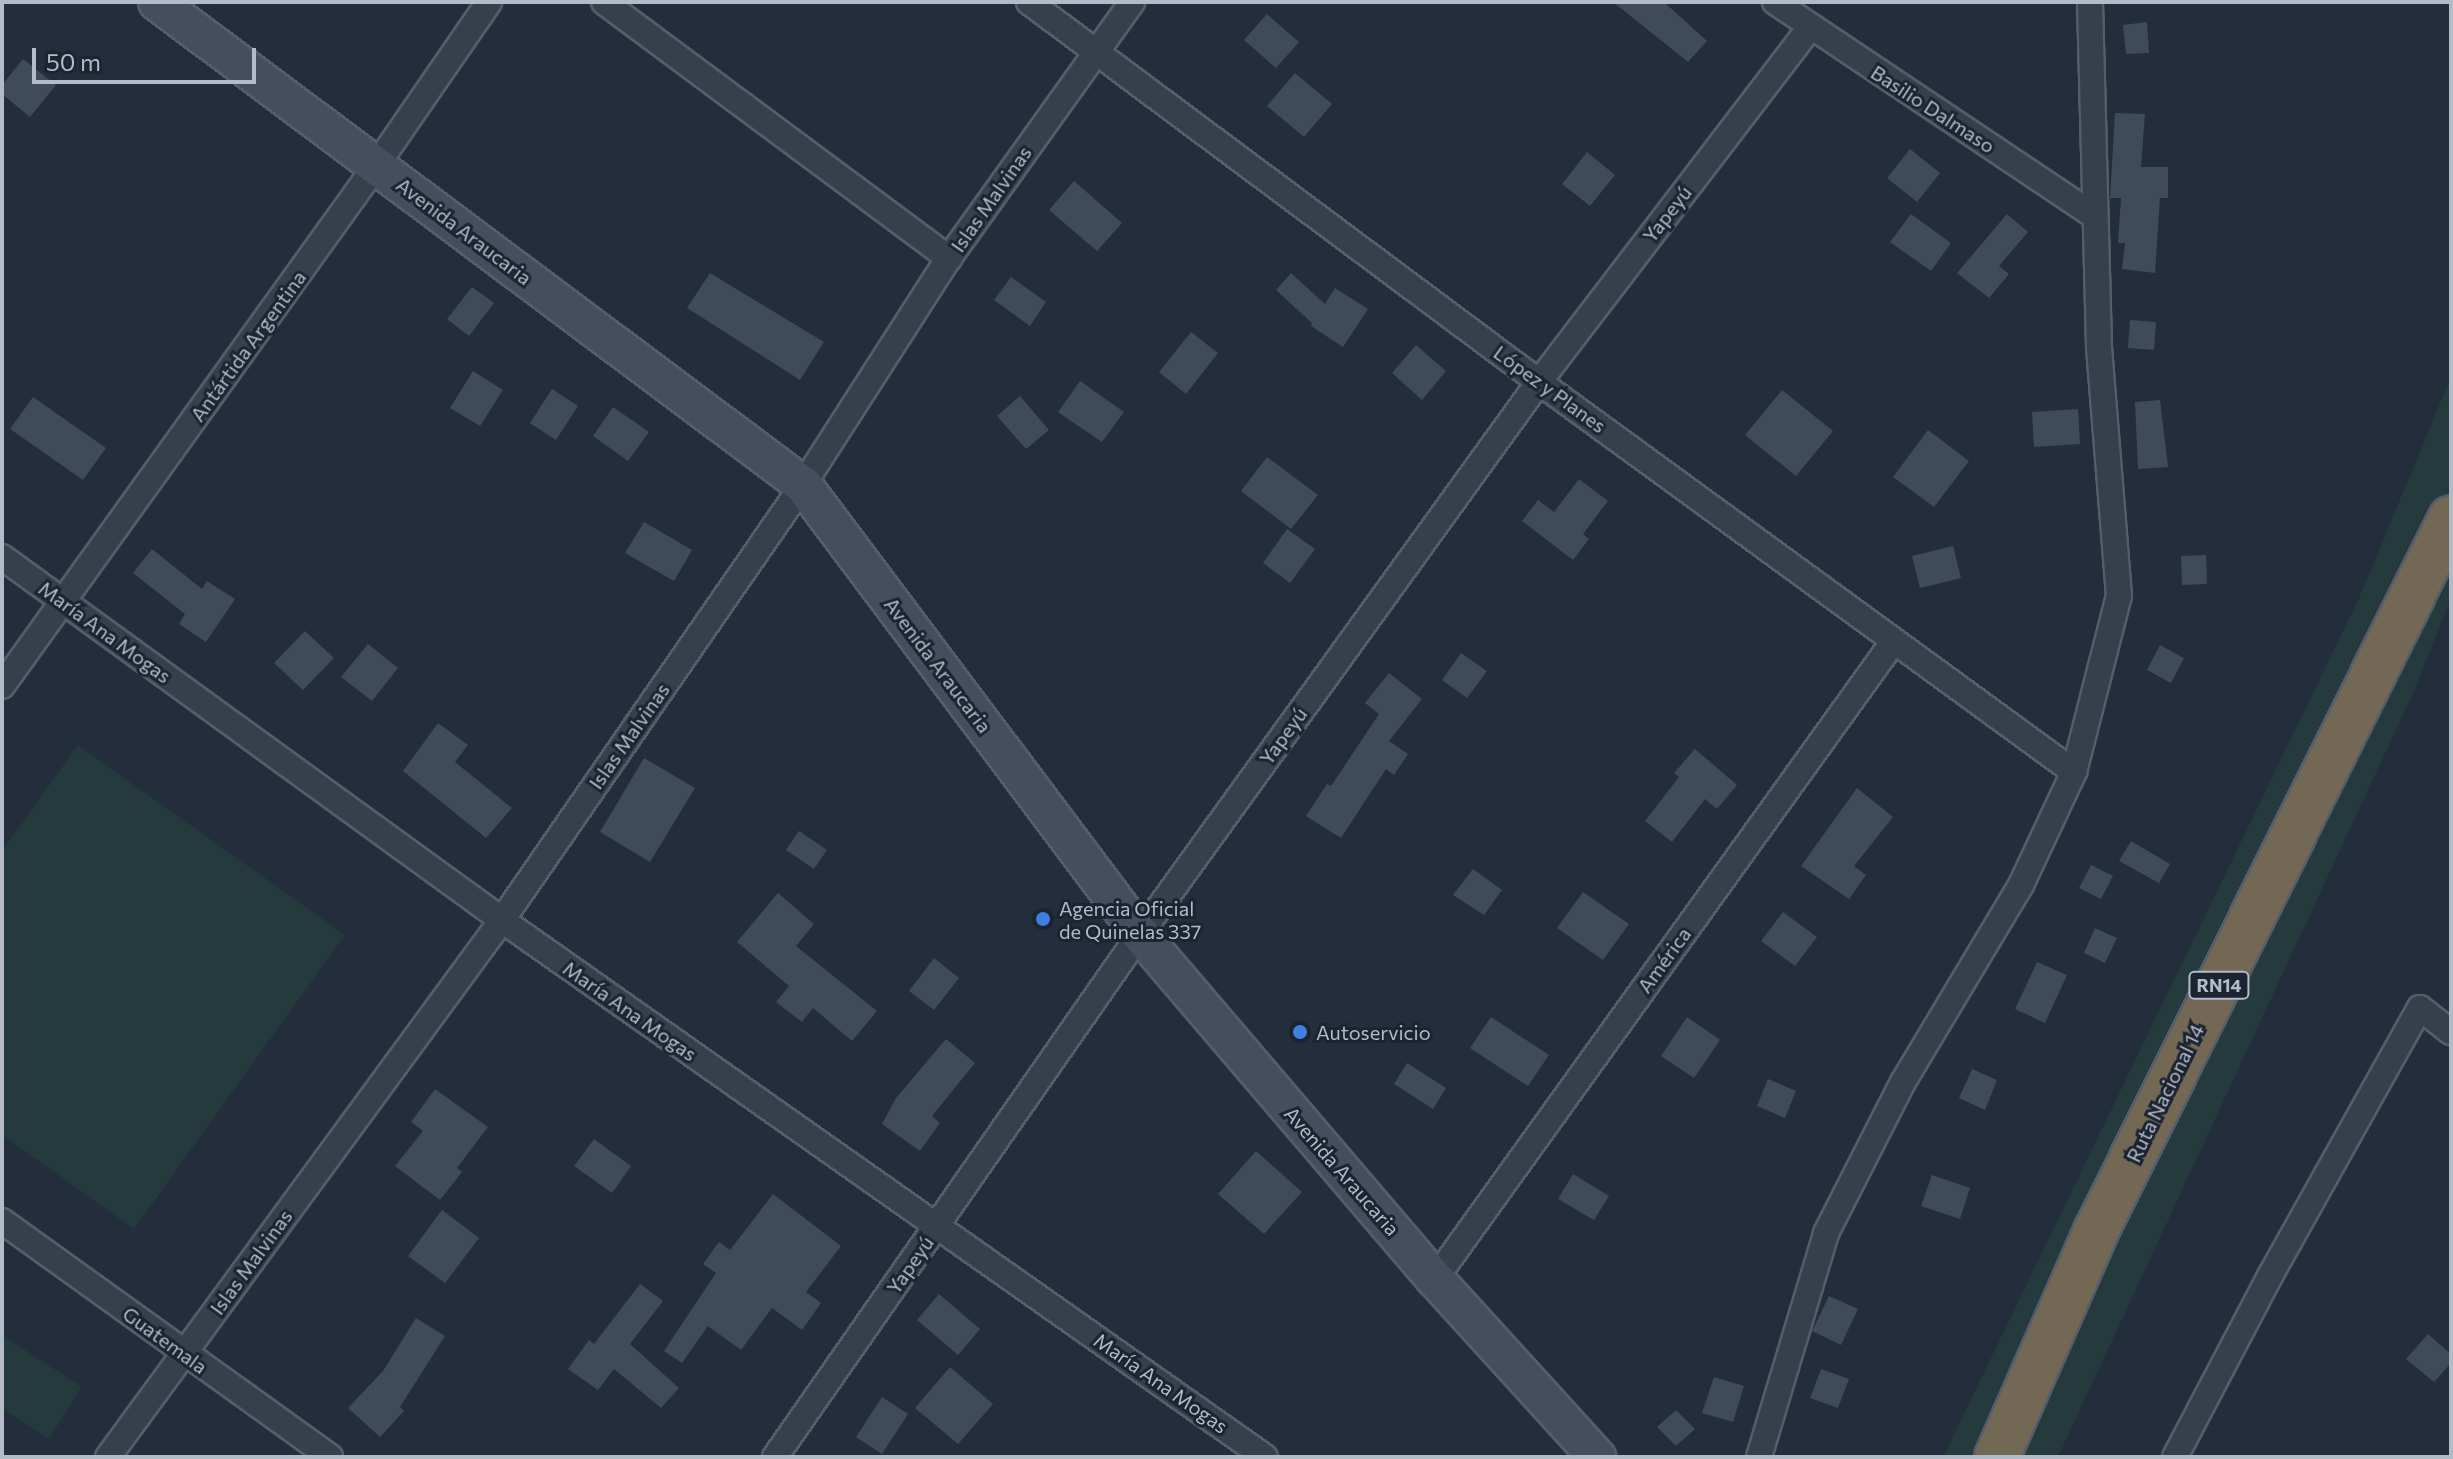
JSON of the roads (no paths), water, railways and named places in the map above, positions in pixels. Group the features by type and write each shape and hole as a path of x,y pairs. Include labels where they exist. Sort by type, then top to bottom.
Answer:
{"highway":[{"name":"Ruta Nacional 14","path":"1997,1457 2096,1231 2451,518"}],"main road":[{"name":"Avenida Araucaria","path":"157,2 803,485 1140,934 1435,1279 1597,1457"}],"street":[{"name":"Antártida Argentina","path":"2,686 376,166 489,2"},
{"path":"604,2 949,258"},
{"name":"López y Planes","path":"1029,2 1539,382 2074,772"},
{"name":"Islas Malvinas","path":"108,1457 502,920 803,485 949,258 1132,2"},
{"name":"Basilio Dalmaso","path":"1775,2 2093,215"},
{"path":"1759,1457 1826,1233 1903,1082 2021,885 2074,772 2119,596 2099,346 2093,215 2090,2"},
{"name":"Yapeyú","path":"775,1457 1140,934 1539,382 1810,28"},
{"name":"María Ana Mogas","path":"2,557 502,920 936,1228 1184,1397 1265,1457"},
{"name":"América","path":"1435,1279 1894,641"},
{"path":"2175,1457 2270,1276 2420,1008 2451,1032"},
{"name":"Guatemala","path":"2,1221 330,1457"}],"place":[{"name":"Agencia Oficial de Quinelas 337","path":"1043,919"},
{"name":"Autoservicio","path":"1300,1032"}]}
